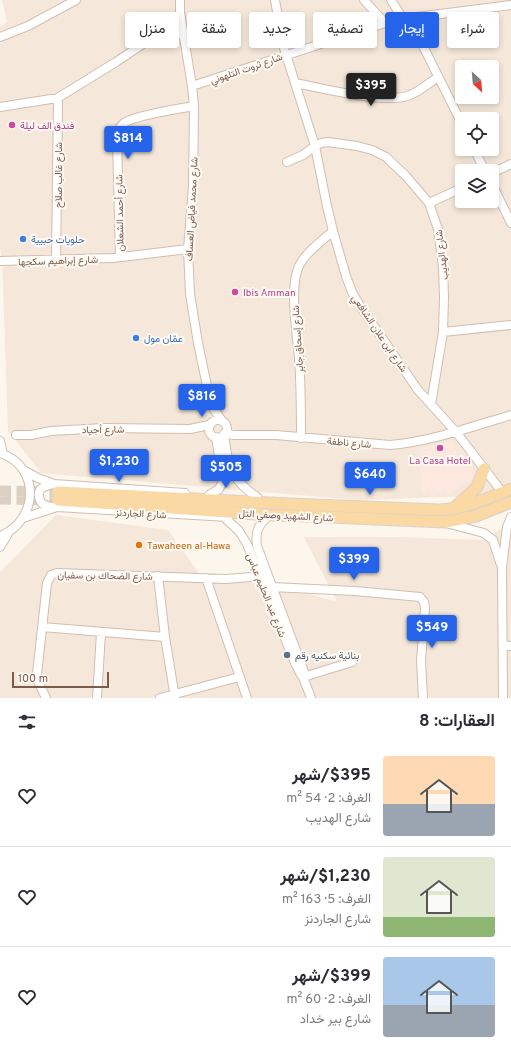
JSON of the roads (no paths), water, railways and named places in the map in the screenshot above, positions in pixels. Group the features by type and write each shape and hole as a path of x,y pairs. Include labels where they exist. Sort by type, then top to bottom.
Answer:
{"main road":[{"path":"454,509 477,487 484,469"},
{"name":"شارع الشهيد وصفي التل","path":"57,496 270,502 416,510 454,509 506,490"},
{"name":"شارع الشهيد وصفي التل","path":"57,496 266,515 445,522 476,516 511,502"}],"street":[{"path":"0,37 28,26 76,0"},
{"name":"شارع محمد فياض العساف","path":"173,0 180,16"},
{"name":"شارع محمد فياض العساف","path":"180,0 180,16 194,106 194,187 188,249 192,309 211,405 224,429 226,452 234,476 244,488 258,497"},
{"name":"شارع ابن علان الشافعي","path":"276,0 286,55 314,146 333,231 352,292 407,374 456,432 484,469 506,490"},
{"path":"364,0 385,23"},
{"path":"391,0 401,12"},
{"name":"شارع ثروت التلهوني","path":"439,14 511,5"},
{"name":"شارع ثروت التلهوني","path":"192,86 385,23"},
{"path":"179,34 183,35"},
{"path":"0,107 56,99 137,48"},
{"path":"422,48 456,112"},
{"path":"295,83 374,97 400,98 417,91 438,77"},
{"name":"شارع غالب صلاح","path":"56,99 58,109 56,260"},
{"name":"شارع أحمد الشعلان","path":"120,257 118,130 123,124 134,119 194,106"},
{"name":"شارع الهديب","path":"287,162 302,155 314,146 328,142 357,146 372,150 386,157 396,166 429,203 438,229 443,266 444,296 443,332 431,404"},
{"path":"499,170 511,164"},
{"path":"429,203 455,191"},
{"path":"499,198 511,223"},
{"name":"شارع إسحاق جابر","path":"301,438 301,396 295,311 297,272 303,260 333,231"},
{"name":"شارع إبراهيم سكجها","path":"0,261 120,257 188,249"},
{"path":"443,332 511,325"},
{"name":"شارع محمد فياض العساف","path":"210,424 211,405"},
{"name":"شارع ناطفة","path":"224,429 241,434 390,445 414,442 456,432 511,415"},
{"path":"209,495 219,489 223,480 214,436 209,431 210,424 216,420 224,429 220,437 214,436"},
{"name":"شارع أجياد","path":"16,435 31,435 51,430 190,429 210,424"},
{"name":"شارع أجياد","path":"190,429 214,436"},
{"path":"0,441 2,453"},
{"name":"شارع الجاردنز","path":"2,453 14,460 23,470 38,478 57,496 224,517 266,515"},
{"path":"0,536 10,531 17,525 23,518 29,506 30,494 28,481 23,470"},
{"name":"شارع الجاردنز","path":"23,518 57,496 209,495 258,497 270,502"},
{"name":"شارع عبد الحليم عباس","path":"266,515 260,524 256,536 258,551 304,672 303,677"},
{"name":"شارع عبد الحليم عباس","path":"224,517 242,536 261,576 299,674 303,677 311,698"},
{"path":"503,698 507,645 502,567 507,527 511,517"},
{"path":"445,522 475,530 488,536 492,540 497,550 502,567"},
{"path":"0,547 10,531"},
{"name":"شارع الضحاك بن سفيان","path":"46,698 37,679 37,674 47,583 51,575 57,573 206,578 261,576"},
{"path":"158,576 165,637 175,696"},
{"path":"206,578 247,698"},
{"path":"272,587 355,591 420,598 424,602 421,661 424,698"},
{"path":"42,627 165,637"},
{"path":"97,698 101,633"},
{"path":"303,677 352,662"},
{"path":"160,698 175,696 239,676"}],"tunnel":[{"path":"0,491 58,492"},
{"path":"0,499 58,500"}],"place":[{"name":"فندق الف ليلة","path":"12,125"},
{"name":"حلويات حبيبة","path":"23,239"},
{"name":"Ibis Amman","path":"235,292"},
{"name":"عمّان مول","path":"136,338"},
{"name":"La Casa Hotel","path":"440,448"},
{"name":"Tawaheen al-Hawa","path":"139,545"},
{"name":"بنائية سكنيه رقم","path":"287,655"}]}
